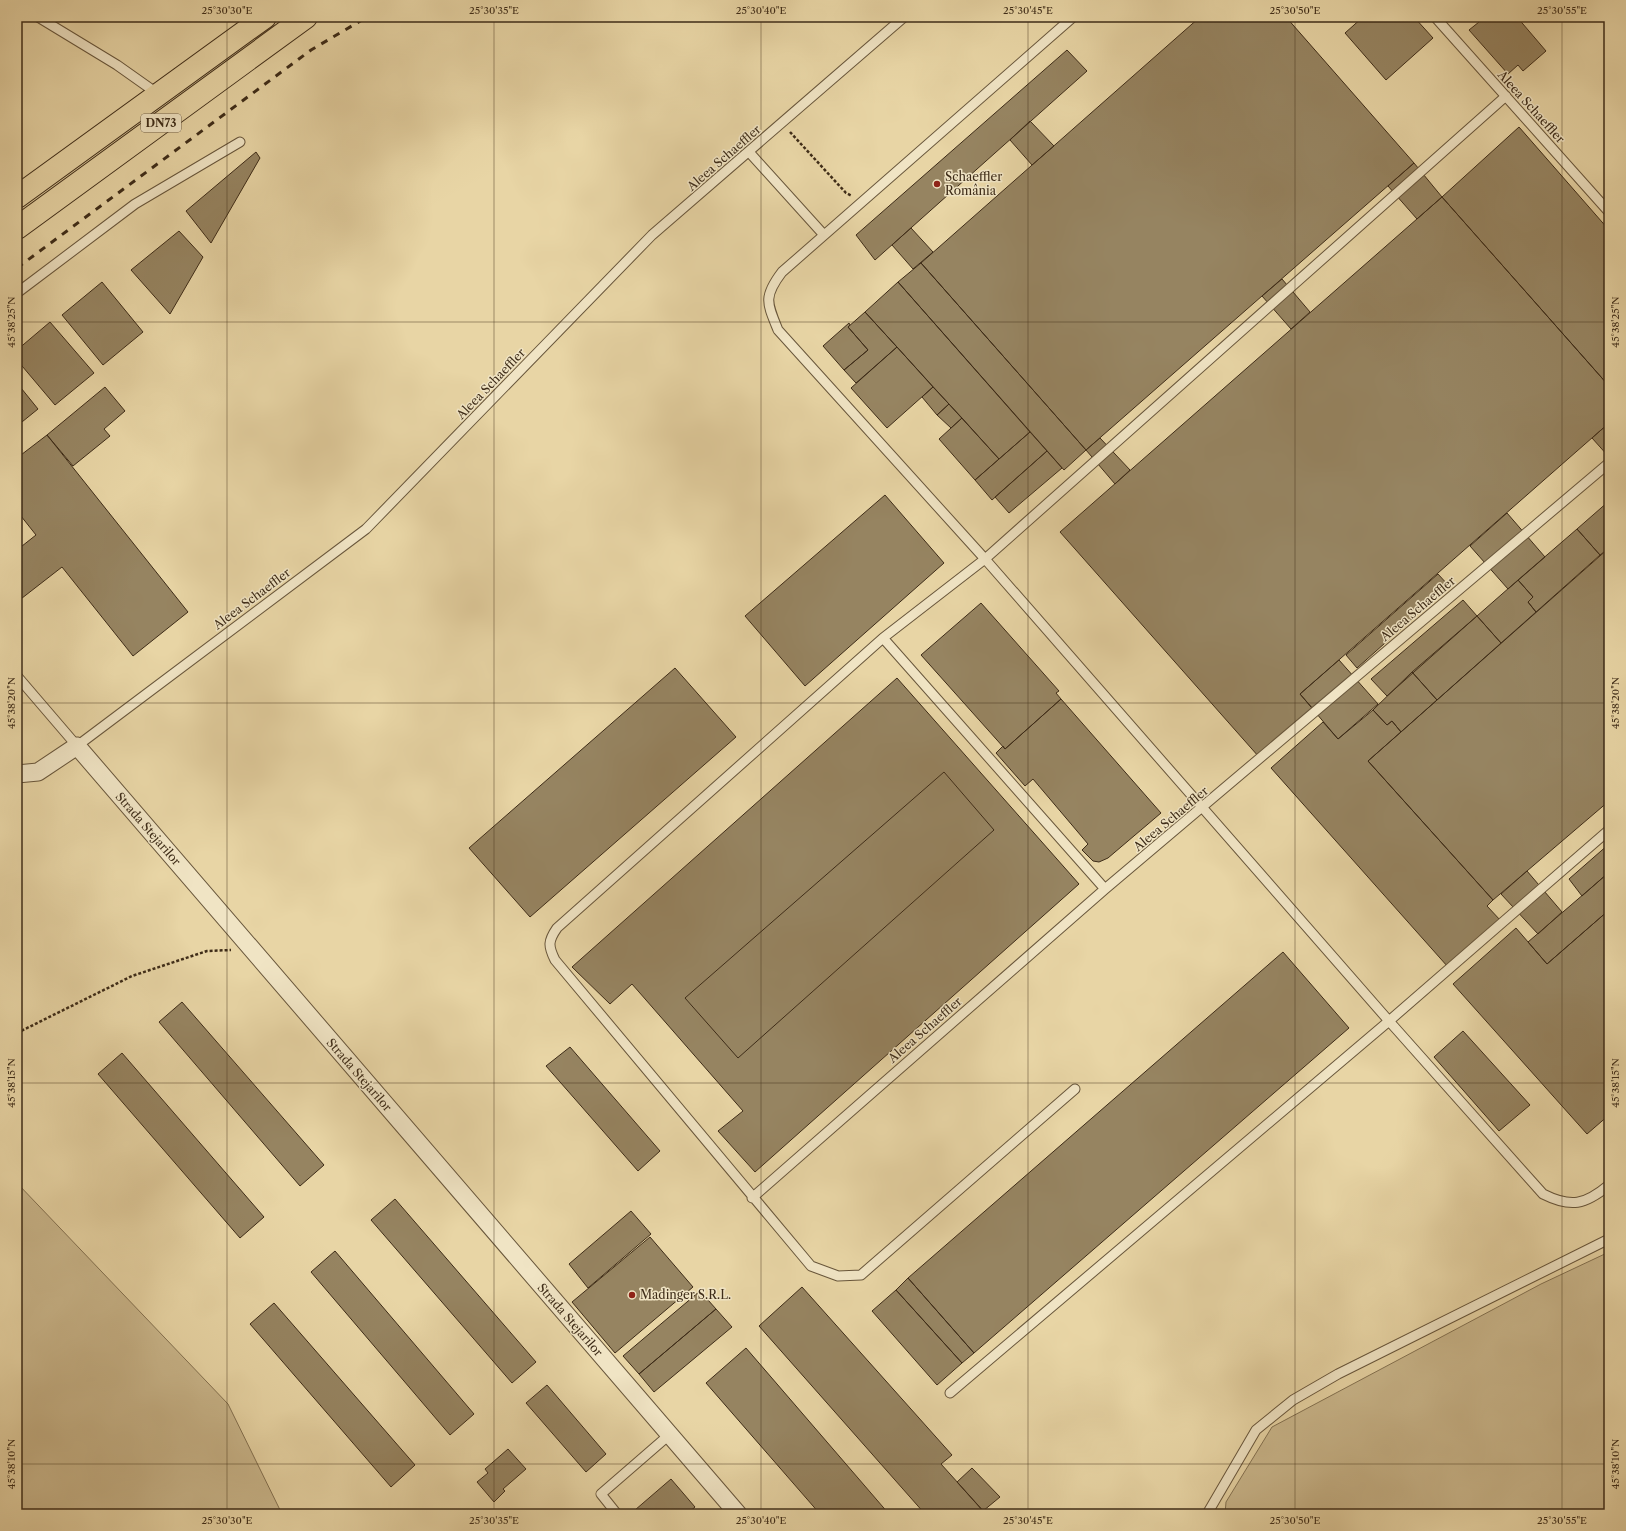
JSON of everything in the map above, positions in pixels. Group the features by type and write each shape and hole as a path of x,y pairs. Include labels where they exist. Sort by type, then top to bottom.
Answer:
{"highway":[{"name":"DN73","path":"17,197 264,17"},
{"name":"DN73","path":"17,228 306,17"}],"street":[{"path":"17,774 38,772 77,746"},
{"name":"Strada Stejarilor","path":"77,746 738,1514"}],"lane":[{"path":"38,17 117,65 158,94"},
{"name":"Aleea Schaeffler","path":"77,746 366,529 652,235 904,17"},
{"path":"1073,17 782,272 770,287 768,306 778,330 985,559 1389,1021 1543,1194 1558,1202 1577,1203 1594,1198 1609,1185"},
{"name":"Aleea Schaeffler","path":"1435,17 1609,212"},
{"path":"1075,1089 861,1275 838,1276 811,1266 752,1198 555,960 550,951 549,940 557,928 884,638 985,559 1506,96"},
{"path":"17,292 135,204 240,142"},
{"path":"749,152 824,235"},
{"name":"Aleea Schaeffler","path":"752,1198 1105,889 1609,463"},
{"path":"884,638 1105,889"},
{"path":"17,676 77,746"},
{"path":"950,1393 1389,1021 1609,830"},
{"path":"1208,1514 1256,1430 1293,1400 1338,1374 1609,1239"},
{"path":"617,1514 601,1494 669,1435"}],"path":[{"path":"782,123 846,193 863,201"},
{"path":"17,1033 132,976 207,951 251,949"}],"shaded area":[{"path":"17,1183 228,1404 282,1514 17,1514"},
{"path":"1609,1252 1609,1514 1225,1514 1226,1502 1272,1427 1541,1284"}],"building":[{"path":"1200,17 1286,17 1414,163 1086,450 921,263"},
{"path":"1363,17 1414,17 1433,38 1386,80 1345,33"},
{"path":"1475,17 1517,17 1546,51 1523,71 1518,65 1508,74 1469,30 1479,22"},
{"name":"Schaeffler România","path":"1067,50 1087,71 875,260 856,235"},
{"path":"1030,121 1054,146 1032,165 1010,140"},
{"path":"1519,127 1609,230 1609,386 1442,197"},
{"path":"256,152 260,158 211,243 186,211"},
{"path":"1414,163 1442,197 1417,219 1388,186"},
{"path":"1442,197 1609,386 1609,423 1300,694 1314,710 1259,757 1060,532"},
{"path":"911,228 933,252 913,269 892,245"},
{"path":"179,231 203,257 170,314 131,270"},
{"path":"921,263 1086,450 1064,470 898,282"},
{"path":"1282,279 1310,312 1291,329 1262,296"},
{"path":"102,282 143,332 103,365 62,315"},
{"path":"898,282 1030,432 999,459 865,312"},
{"path":"865,312 897,347 856,383 844,370 868,350 848,327"},
{"path":"50,322 94,373 55,405 17,360 17,350"},
{"path":"849,323 850,325 848,327 868,350 844,370 823,346"},
{"path":"897,347 933,387 887,428 851,388"},
{"path":"17,383 38,409 17,426"},
{"path":"105,387 125,411 104,429 110,436 73,466 47,435"},
{"path":"933,387 949,404 937,415 922,397"},
{"path":"949,404 962,418 951,428 937,415"},
{"path":"962,418 999,459 975,480 939,439"},
{"path":"1609,423 1609,457 1592,438"},
{"path":"1030,432 1047,451 992,500 975,480"},
{"path":"47,435 188,612 133,656 62,567 17,602 17,550 36,535 17,511 17,458"},
{"path":"1100,438 1130,470 1115,484 1086,450"},
{"path":"1047,451 1062,468 1009,513 995,497"},
{"path":"885,495 944,563 805,686 745,616"},
{"path":"1609,501 1609,548 1600,555 1577,529"},
{"path":"1507,513 1545,557 1508,589 1470,546"},
{"path":"1577,529 1600,555 1536,612 1528,602 1533,597 1518,580"},
{"path":"1609,548 1609,801 1493,900 1368,761"},
{"path":"1438,574 1449,586 1357,668 1346,655"},
{"path":"1518,580 1533,597 1528,602 1536,612 1501,643 1477,616"},
{"path":"1463,600 1477,616 1387,696 1371,679"},
{"path":"981,603 1059,691 1056,693 1061,699 1005,749 921,655"},
{"path":"1477,616 1501,643 1437,700 1412,672"},
{"path":"1339,660 1378,704 1338,739 1300,694"},
{"path":"675,668 736,737 530,917 469,848"},
{"path":"1412,672 1437,700 1401,732 1392,721 1387,725 1373,710"},
{"path":"897,678 1079,884 755,1172 718,1131 743,1111 632,984 610,1004 572,967"},
{"path":"1061,699 1161,813 1108,858 1099,862 1093,861 1082,850 1088,844 1033,779 1025,786 996,753 1003,746 1005,749"},
{"path":"1373,710 1387,725 1392,721 1401,732 1368,761 1493,900 1487,906 1501,921 1448,967 1271,768 1323,722 1338,739"},
{"path":"944,772 994,830 738,1058 685,998"},
{"path":"1609,801 1609,810 1605,804"},
{"path":"1609,844 1609,872 1582,896 1569,879"},
{"path":"1527,871 1562,912 1538,934 1501,894"},
{"path":"1606,875 1609,878 1609,910 1547,964 1528,942"},
{"path":"1609,910 1609,1115 1587,1134 1453,984 1516,928 1547,964"},
{"path":"1283,952 1349,1028 974,1353 908,1278"},
{"path":"182,1002 324,1165 300,1186 159,1022"},
{"path":"1463,1031 1530,1105 1499,1131 1434,1057"},
{"path":"570,1047 660,1151 638,1171 546,1066"},
{"path":"122,1053 264,1217 240,1238 98,1074"},
{"path":"395,1199 536,1362 512,1383 371,1220"},
{"path":"631,1211 651,1234 588,1288 569,1264"},
{"name":"Madinger S.R.L.","path":"650,1237 693,1287 615,1353 572,1302"},
{"path":"335,1251 474,1414 450,1435 311,1272"},
{"path":"908,1278 974,1353 962,1363 896,1290"},
{"path":"802,1287 952,1455 941,1464 986,1514 925,1514 759,1326"},
{"path":"896,1290 962,1363 937,1385 872,1311"},
{"path":"700,1291 716,1309 639,1374 623,1356"},
{"path":"274,1303 415,1465 391,1487 250,1324"},
{"path":"716,1309 732,1327 654,1392 639,1374"},
{"path":"746,1348 889,1514 820,1514 706,1383"},
{"path":"547,1385 606,1454 586,1472 526,1403"},
{"path":"508,1449 526,1469 503,1489 505,1491 494,1502 477,1482 488,1473 485,1469"},
{"path":"972,1468 1000,1497 983,1511 957,1482"},
{"path":"671,1479 695,1507 687,1514 638,1514 635,1510"}],"railway":[{"path":"17,268 311,50 367,17"}],"place":[{"name":"Schaeffler România","path":"937,184"},
{"name":"Madinger S.R.L.","path":"632,1295"}]}
